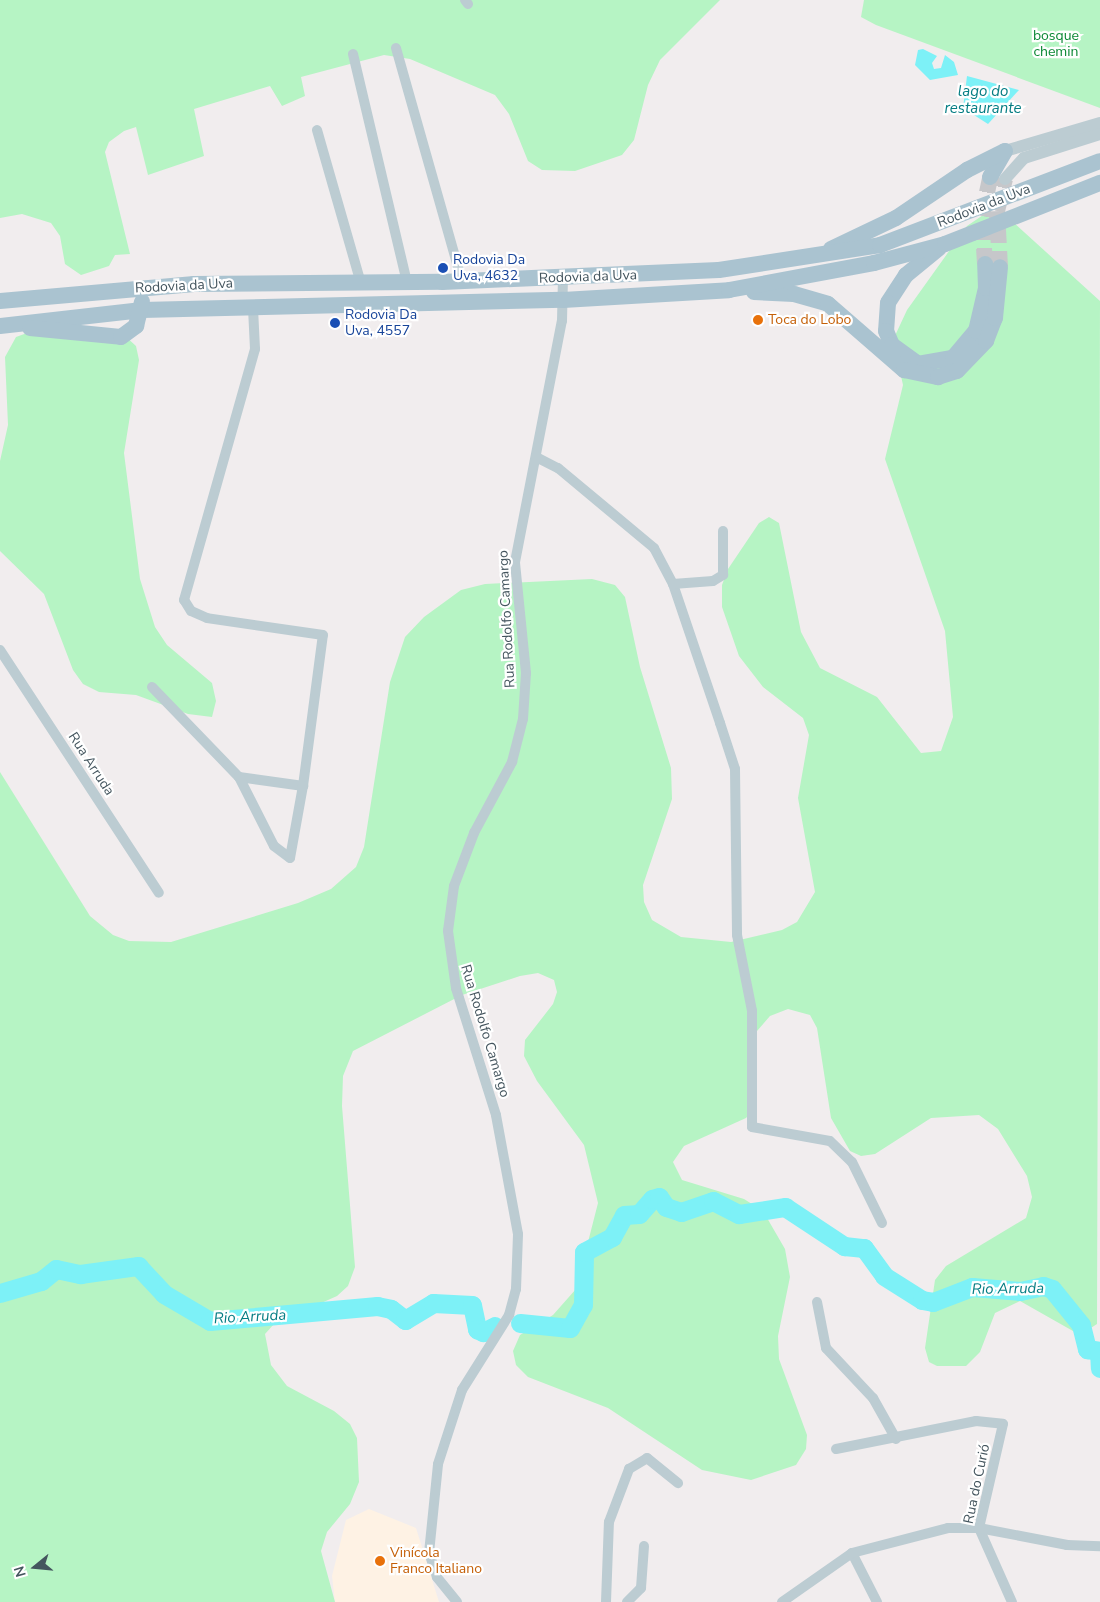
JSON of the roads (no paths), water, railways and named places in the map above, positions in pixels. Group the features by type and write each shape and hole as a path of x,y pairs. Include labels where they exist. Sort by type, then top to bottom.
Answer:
{"main road":[{"path":"998,178 1005,151"},
{"path":"819,254 896,218 966,170 1005,151"},
{"name":"Rodovia da Uva","path":"0,301 140,288 563,278 719,270 880,245 1100,161"},
{"name":"Rodovia da Uva","path":"3,325 142,310 563,300 729,290 874,263 945,244 1100,183"},
{"path":"729,290 794,294 828,304 904,370 938,377 958,371 986,341 995,318 993,265 982,311 966,346 936,364 911,361 892,345 886,331 888,303 906,275 945,244"},
{"path":"3,325 121,338 134,328 142,310 140,288"}],"street":[{"path":"396,48 462,281"},
{"path":"353,54 407,282"},
{"path":"1005,151 1100,123"},
{"path":"317,130 361,283"},
{"path":"998,178 1024,158 1100,134"},
{"name":"Rua Rodolfo Camargo","path":"456,1602 437,1577 430,1553 438,1464 462,1390 509,1315 516,1289 518,1234 496,1115 456,988 448,931 454,886 474,833 512,762 523,719 526,673 515,562 536,457 563,300 563,278"},
{"path":"152,687 239,777 274,846 290,858 304,786 323,635 207,618 191,611 184,600 255,349 253,308"},
{"path":"536,457 558,468 654,548 673,584 735,769 737,935 752,1011 752,1127 830,1141 852,1162 882,1223"},
{"path":"673,584 713,581 723,575 723,531"},
{"name":"Rua Arruda","path":"0,650 159,893"},
{"path":"239,777 304,786"},
{"path":"817,1302 826,1348 873,1398 896,1439 836,1449"},
{"name":"Rua do Curió","path":"896,1439 976,1421 1003,1424 980,1528 982,1543 1012,1602"},
{"path":"606,1602 609,1522 629,1469 647,1458 678,1483"},
{"path":"782,1602 852,1553 948,1528 980,1528 1067,1544 1100,1546"},
{"path":"628,1602 641,1588 644,1546"},
{"path":"852,1553 877,1602"}],"water":[{"path":"923,49 937,56 932,63 934,69 941,68 945,55 954,62 958,75 930,80 915,65 918,50"},
{"name":"lago do restaurante","path":"967,76 1019,90 988,124 963,108"}],"waterway":[{"name":"Rio Arruda","path":"520,1323 570,1328 583,1305 584,1252 612,1237 624,1215 639,1214 652,1199 659,1197 666,1207 681,1212 713,1201 739,1214 785,1207 844,1246 864,1248 884,1276 922,1300 933,1302 972,1287 1020,1291 1043,1286 1052,1289 1081,1325 1087,1349 1099,1351 1100,1368"},
{"name":"Rio Arruda","path":"0,1293 41,1281 56,1269 80,1274 138,1266 164,1294 210,1321 377,1306 391,1309 405,1320 433,1303 472,1305 477,1329 483,1332 495,1326"}],"tunnel":[{"path":"985,264 982,216 990,177"},
{"path":"1000,267 997,211 1005,179"}],"place":[{"name":"Rodovia Da Uva, 4632","path":"443,268"},
{"name":"Toca do Lobo","path":"758,320"},
{"name":"Rodovia Da Uva, 4557","path":"335,323"},
{"name":"Vinícola Franco Italiano","path":"380,1561"}],"park label":[{"name":"bosque chemin","path":"1056,44"}]}
